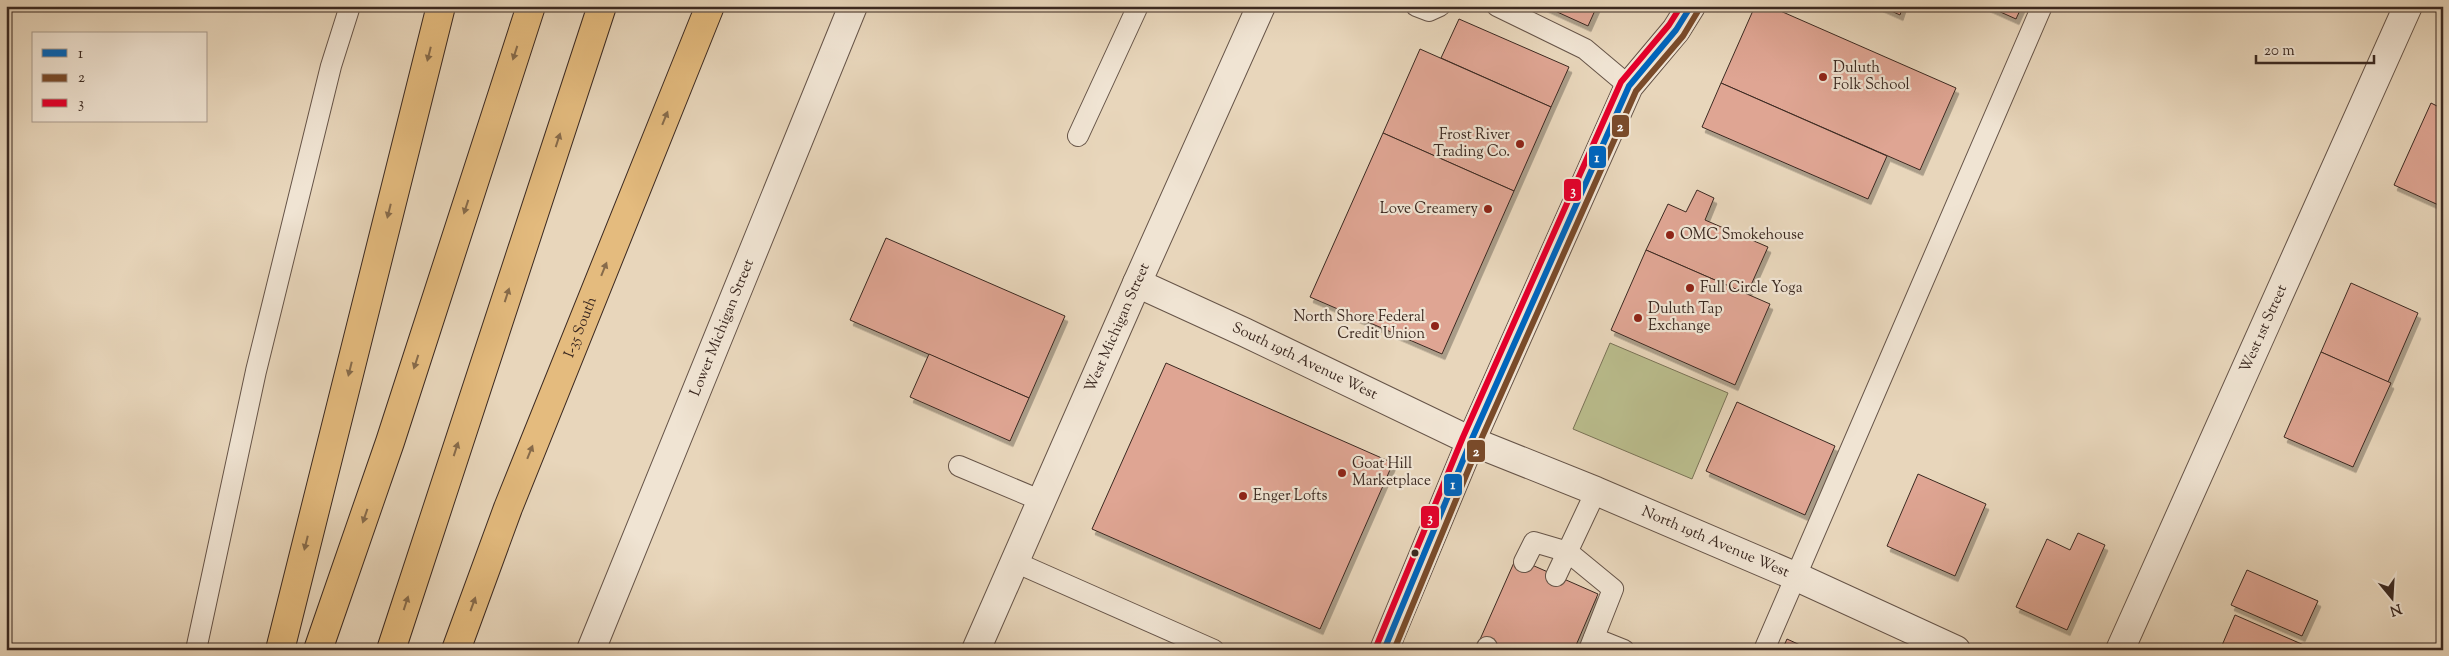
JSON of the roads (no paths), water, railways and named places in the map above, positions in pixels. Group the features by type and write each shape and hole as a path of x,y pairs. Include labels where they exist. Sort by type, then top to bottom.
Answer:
{"highway":[{"path":"280,650 441,6"},
{"path":"318,650 390,442 531,6"},
{"path":"390,650 602,6"},
{"name":"I-35 South","path":"456,650 508,508 710,6"}],"street":[{"name":"Lower Michigan Street","path":"591,650 853,6"},
{"path":"1384,650 1471,441 1629,86 1676,30 1691,6"},
{"name":"West 1st Street","path":"2120,650 2408,6"},
{"name":"West Michigan Street","path":"976,650 1254,8"},
{"name":"South 19th Avenue West","path":"1136,283 1244,332 1471,441"},
{"name":"North 19th Avenue West","path":"1471,441 1596,491 1797,577 1956,650"}],"lane":[{"path":"196,650 256,371 331,66 350,6"},
{"path":"1078,136 1138,6"},
{"path":"1416,6 1429,11 1440,6"},
{"path":"1497,6 1585,49 1629,86"},
{"path":"1764,650 2042,6"},
{"path":"959,466 1042,501"},
{"path":"1556,576 1596,491"},
{"path":"1524,562 1534,542 1568,552 1613,589 1592,644 1624,650"},
{"path":"1014,562 1214,650"}],"place":[{"name":"Duluth Folk School","path":"1823,77"},
{"name":"Frost River Trading Co.","path":"1520,144"},
{"name":"Love Creamery","path":"1488,209"},
{"name":"OMC Smokehouse","path":"1670,235"},
{"name":"Full Circle Yoga","path":"1690,288"},
{"name":"Duluth Tap Exchange","path":"1638,318"},
{"name":"North Shore Federal Credit Union","path":"1435,326"},
{"name":"Goat Hill Marketplace","path":"1342,473"},
{"name":"Enger Lofts","path":"1243,496"}]}
